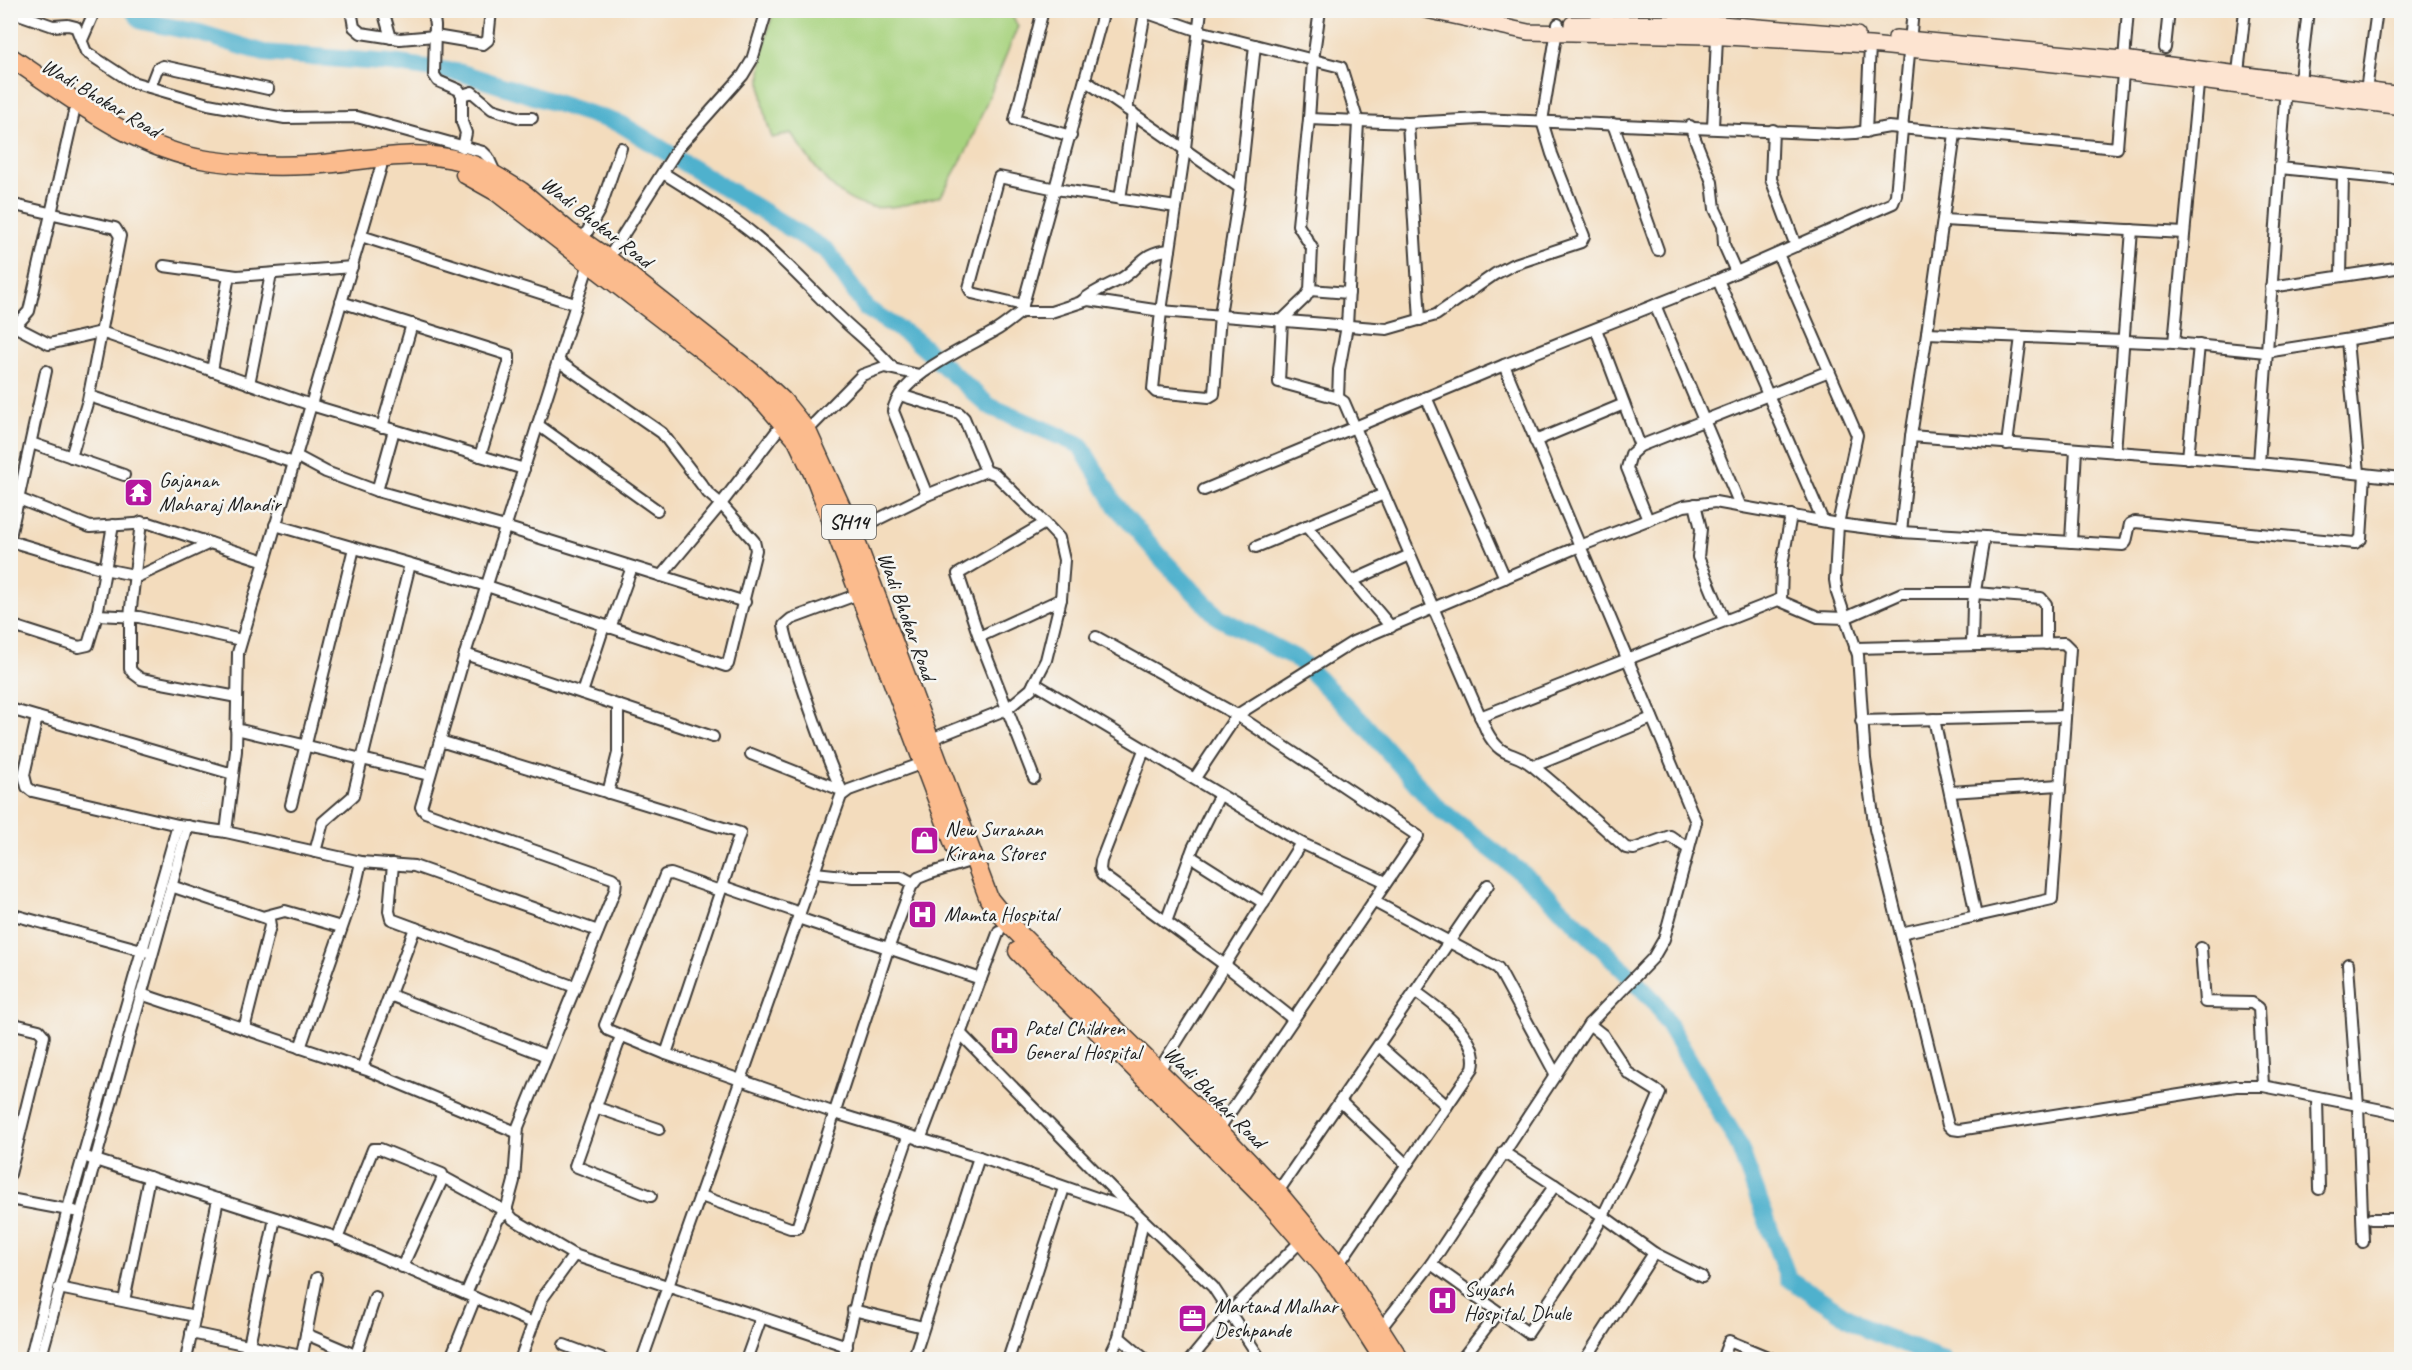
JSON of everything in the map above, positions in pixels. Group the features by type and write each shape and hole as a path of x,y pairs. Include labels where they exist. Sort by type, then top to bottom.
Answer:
{"main road":[{"name":"Wadi Bhokar Road","path":"10,57 76,107"},
{"name":"Wadi Bhokar Road","path":"10,69 76,107 148,144 181,155 208,160 308,165 436,156 463,161 498,177 522,192 582,241 599,264 744,382 783,423 802,435"},
{"name":"Wadi Bhokar Road","path":"382,161 432,165 455,170 476,179 755,375 782,400 802,435 846,535 967,863 977,900 999,931 1214,1136 1338,1265 1400,1359"},
{"name":"Wadi Bhokar Road","path":"967,863 1002,917 1154,1078"},
{"name":"Wadi Bhokar Road","path":"1307,1235 1384,1359"}],"street":[{"path":"82,40 95,10"},
{"path":"351,10 357,30 391,38 435,37 483,44 486,43 491,10"},
{"path":"383,10 391,38"},
{"path":"433,10 434,75 438,81 459,90 462,95 462,122 466,133 463,147"},
{"path":"450,1359 498,1219 507,1212 514,1181 516,1132 616,885 612,878 425,812 421,807 465,654 575,304 599,264 678,148 743,75 752,60 767,10"},
{"path":"1043,10 1015,120 1071,136"},
{"path":"927,495 893,411 896,400 921,374 998,329 1022,308 1104,10"},
{"path":"1202,10 1161,311 1154,391 1209,397 1214,394 1220,315 1240,188 1255,45"},
{"path":"1320,10 1313,60 1310,119 1298,225 1312,248 1310,290 1305,298 1282,320 1280,382 1338,398 1344,402 1480,717 1497,747 1504,753 1534,766 1626,848 1634,849 1670,836 1689,849"},
{"path":"1426,10 1490,26 1557,29 1710,27 1910,44 2402,95"},
{"path":"1472,10 1557,29"},
{"path":"1203,490 1354,426 1718,280 1893,203 1896,195 1913,10"},
{"path":"1310,119 1408,123 1480,118 1837,134 1866,132 1889,127 2117,148 2128,10"},
{"path":"2165,48 2169,10"},
{"path":"2238,73 2245,10"},
{"path":"2259,463 2280,168 2290,84 2308,10"},
{"path":"2366,91 2378,10"},
{"path":"10,11 53,26 73,26 78,29 89,54 129,80 208,104 285,118 357,117 486,154 498,177"},
{"path":"1120,199 1142,12 1199,31 1341,67 1358,122 1347,326 1339,370 1338,398"},
{"path":"1710,27 1870,45 1910,44"},
{"path":"1710,27 1713,127"},
{"path":"1082,301 1161,311 1387,329 1436,315 1491,277 1522,261 1581,242 1584,239 1551,154 1542,121 1557,29"},
{"path":"1866,132 1870,45"},
{"path":"150,87 158,69 163,66 268,89"},
{"path":"2199,75 2238,73 2402,107"},
{"path":"2174,343 2199,75"},
{"path":"1086,81 1240,188"},
{"path":"462,95 471,92 476,94 484,105 492,109 521,118 532,118"},
{"path":"76,107 29,311 13,329 50,344 101,332 311,405 524,469"},
{"path":"1408,123 1420,320"},
{"path":"1613,124 1658,250"},
{"path":"1690,126 1712,182 1715,209 1723,226 1724,245 1736,272"},
{"path":"1773,130 1771,179 1796,246"},
{"path":"1901,532 1911,436 1955,134"},
{"path":"582,241 600,209 621,148"},
{"path":"226,832 233,774 238,653 241,640 382,161"},
{"path":"666,168 758,238 805,280 843,320 875,346 892,367"},
{"path":"2280,168 2402,180"},
{"path":"2341,276 2343,175"},
{"path":"1170,250 1153,252 1120,279 1100,287 1082,301 1051,312 1034,313 972,293 969,288 997,180 1003,177 1056,189 1176,207"},
{"path":"10,204 115,228 120,237 89,396 71,457"},
{"path":"1943,220 2184,233"},
{"path":"2115,452 2132,230"},
{"path":"361,236 575,304"},
{"path":"1778,254 1857,435 1838,524 1834,580 1859,663 1862,721 1875,829 1948,1125 1952,1130 1959,1130 2219,1088 2263,1086 2402,1114"},
{"path":"164,266 229,276 352,267"},
{"path":"2271,287 2402,267"},
{"path":"249,384 272,274"},
{"path":"212,371 229,276"},
{"path":"1718,280 1823,521"},
{"path":"1310,290 1349,293"},
{"path":"341,302 509,356 509,363 480,456"},
{"path":"1654,305 1740,505"},
{"path":"377,491 388,428 412,324"},
{"path":"1596,329 1640,446"},
{"path":"1927,333 2174,343 2266,352 2402,331"},
{"path":"2007,444 2021,337"},
{"path":"1195,778 1237,715 1330,655 1580,546 1684,506 1715,502 1838,524 1901,532 2123,545 2127,542 2130,524 2135,522 2355,543 2361,539 2362,474 2347,340"},
{"path":"2188,458 2199,345"},
{"path":"275,525 487,586 726,666 745,602 756,545 721,504 708,493 662,434 558,361"},
{"path":"1381,1328 1431,1264 1589,1024 1653,958 1664,939 1696,819 1504,365"},
{"path":"802,435 862,375 892,367 921,374"},
{"path":"10,537 46,371"},
{"path":"1648,520 1628,468 1630,454 1640,446 1829,371"},
{"path":"89,396 295,460 377,491 505,527 745,602"},
{"path":"900,396 959,413 964,418 986,471"},
{"path":"1426,397 1505,578"},
{"path":"1535,441 1624,404"},
{"path":"661,576 721,504 783,423"},
{"path":"538,425 657,510"},
{"path":"1911,436 2259,463 2402,478"},
{"path":"31,443 124,475"},
{"path":"2071,542 2076,449"},
{"path":"846,535 927,495 986,471 995,474 1059,538 1064,560 1061,599 1046,660 1031,689 1007,709 922,742"},
{"path":"1256,547 1384,494"},
{"path":"19,499 90,527 141,522 265,561"},
{"path":"1695,504 1701,529 1698,557 1724,620"},
{"path":"1781,600 1782,565 1791,515"},
{"path":"141,522 130,616 129,663 133,673 141,679 237,697"},
{"path":"1034,778 979,637 958,574 1045,523"},
{"path":"10,625 84,647 90,641 97,615 113,525"},
{"path":"1306,526 1391,627"},
{"path":"1972,645 1972,609 1984,537"},
{"path":"10,541 135,576 142,575 210,543"},
{"path":"291,805 354,548"},
{"path":"1352,581 1410,555"},
{"path":"315,852 323,822 352,796 410,564"},
{"path":"582,693 632,567"},
{"path":"642,1359 842,791 830,766 784,625 791,619 867,591"},
{"path":"1480,717 1774,600 1781,600 1818,617 1845,618 1896,594 1976,593 2041,598 2044,600 2046,644"},
{"path":"979,637 1061,599"},
{"path":"97,615 130,616 241,640"},
{"path":"1096,637 1237,715 1418,836 1214,1136"},
{"path":"1855,648 2064,643 2069,647 2052,899 1901,933"},
{"path":"465,654 713,737"},
{"path":"1034,683 1301,843 1386,882"},
{"path":"608,793 618,753 618,705"},
{"path":"10,709 233,774"},
{"path":"1862,721 2065,716"},
{"path":"37,717 24,775 27,787 32,791 361,862 414,866 598,931"},
{"path":"1534,766 1652,718"},
{"path":"1934,719 1976,915"},
{"path":"236,729 429,775"},
{"path":"440,741 740,833 666,1054"},
{"path":"1144,750 1101,861 1102,875 1225,965 1293,1019"},
{"path":"751,754 842,791 929,762"},
{"path":"1950,792 2059,785"},
{"path":"1166,922 1190,856 1220,796"},
{"path":"30,1359 68,1209 89,1157 141,994 148,951 171,886 183,825"},
{"path":"40,1359 80,1212 89,1157 183,825"},
{"path":"1154,1078 1301,843"},
{"path":"1190,856 1264,903"},
{"path":"300,1048 354,893 361,862"},
{"path":"701,1196 790,1228 797,1228 888,949 913,883 927,874 967,863"},
{"path":"393,864 390,915 395,921 575,987"},
{"path":"815,873 869,878 902,877 913,883"},
{"path":"981,980 721,889 671,874 665,875 605,1025 608,1030 666,1054 835,1113 979,1157 1134,1211"},
{"path":"1273,1198 1488,885"},
{"path":"171,886 266,916 287,911 341,927"},
{"path":"1373,901 1498,968 1556,1075"},
{"path":"10,914 148,951"},
{"path":"244,1029 270,926 266,916"},
{"path":"362,1068 415,928"},
{"path":"920,1140 999,931"},
{"path":"2202,948 2205,1002 2252,1003 2259,1008 2263,1086"},
{"path":"2348,964 2358,1106 2362,1242"},
{"path":"1338,1265 1473,1068 1474,1054 1456,1024 1447,1014 1416,992"},
{"path":"141,994 362,1068 516,1132"},
{"path":"390,995 547,1056"},
{"path":"10,1023 39,1030 44,1036 10,1174"},
{"path":"1431,1264 1528,1333 1583,1251 1603,1216 1646,1126 1659,1093 1628,1073 1603,1035 1589,1024"},
{"path":"960,1033 1134,1211 1213,1287 1261,1359"},
{"path":"621,1036 574,1166 651,1196"},
{"path":"1378,1046 1447,1106"},
{"path":"2317,1097 2319,1190"},
{"path":"1340,1101 1406,1164"},
{"path":"595,1107 658,1130"},
{"path":"843,1359 866,1259 908,1137"},
{"path":"337,1239 373,1149 380,1149 442,1174 443,1177 507,1212 513,1219 574,1255 847,1346"},
{"path":"1503,1152 1603,1216 1654,1253 1702,1277"},
{"path":"89,1157 337,1239 533,1323"},
{"path":"913,1359 979,1157"},
{"path":"124,1301 149,1177"},
{"path":"402,1267 443,1177"},
{"path":"1477,1297 1555,1185"},
{"path":"1008,1359 1065,1188"},
{"path":"10,1199 80,1212"},
{"path":"186,1359 218,1199"},
{"path":"246,1359 275,1218"},
{"path":"2371,1219 2402,1219"},
{"path":"1108,1359 1119,1337 1143,1220"},
{"path":"1190,1359 1230,1312 1307,1235"},
{"path":"1585,1359 1654,1253"},
{"path":"520,1359 542,1299 574,1255"},
{"path":"191,1333 301,1358 317,1278"},
{"path":"59,1288 195,1316"},
{"path":"306,1334 361,1357 375,1297"},
{"path":"854,1310 923,1328"},
{"path":"1461,1359 1498,1312"},
{"path":"746,1359 761,1318"},
{"path":"1119,1337 1146,1359"},
{"path":"1722,1359 1728,1343 1732,1341 1775,1359"},
{"path":"564,1346 604,1359"},
{"path":"880,1359 890,1359"}],"green space":[{"path":"774,11 1009,11 1018,26 968,148 941,196 880,208 858,204 835,189 825,179 791,133 772,138 763,105 761,74 765,44"}],"waterway":[{"path":"133,10 142,21 200,33 264,53 392,63 462,73 621,124 827,251 866,308 913,338 989,406 1080,445 1116,506 1164,561 1218,617 1299,660 1363,723 1437,807 1532,881 1606,952 1655,1002 1738,1143 1788,1278 1867,1330 1943,1360"}],"place":[{"name":"Gajanan Maharaj Mandir","path":"138,492"},
{"name":"New Suranan Kirana Stores","path":"924,841"},
{"name":"Mamta Hospital","path":"923,914"},
{"name":"Patel Children General Hospital","path":"1004,1040"},
{"name":"Suyash Hospital, Dhule","path":"1443,1301"},
{"name":"Martand Malhar Deshpande","path":"1193,1318"}]}
